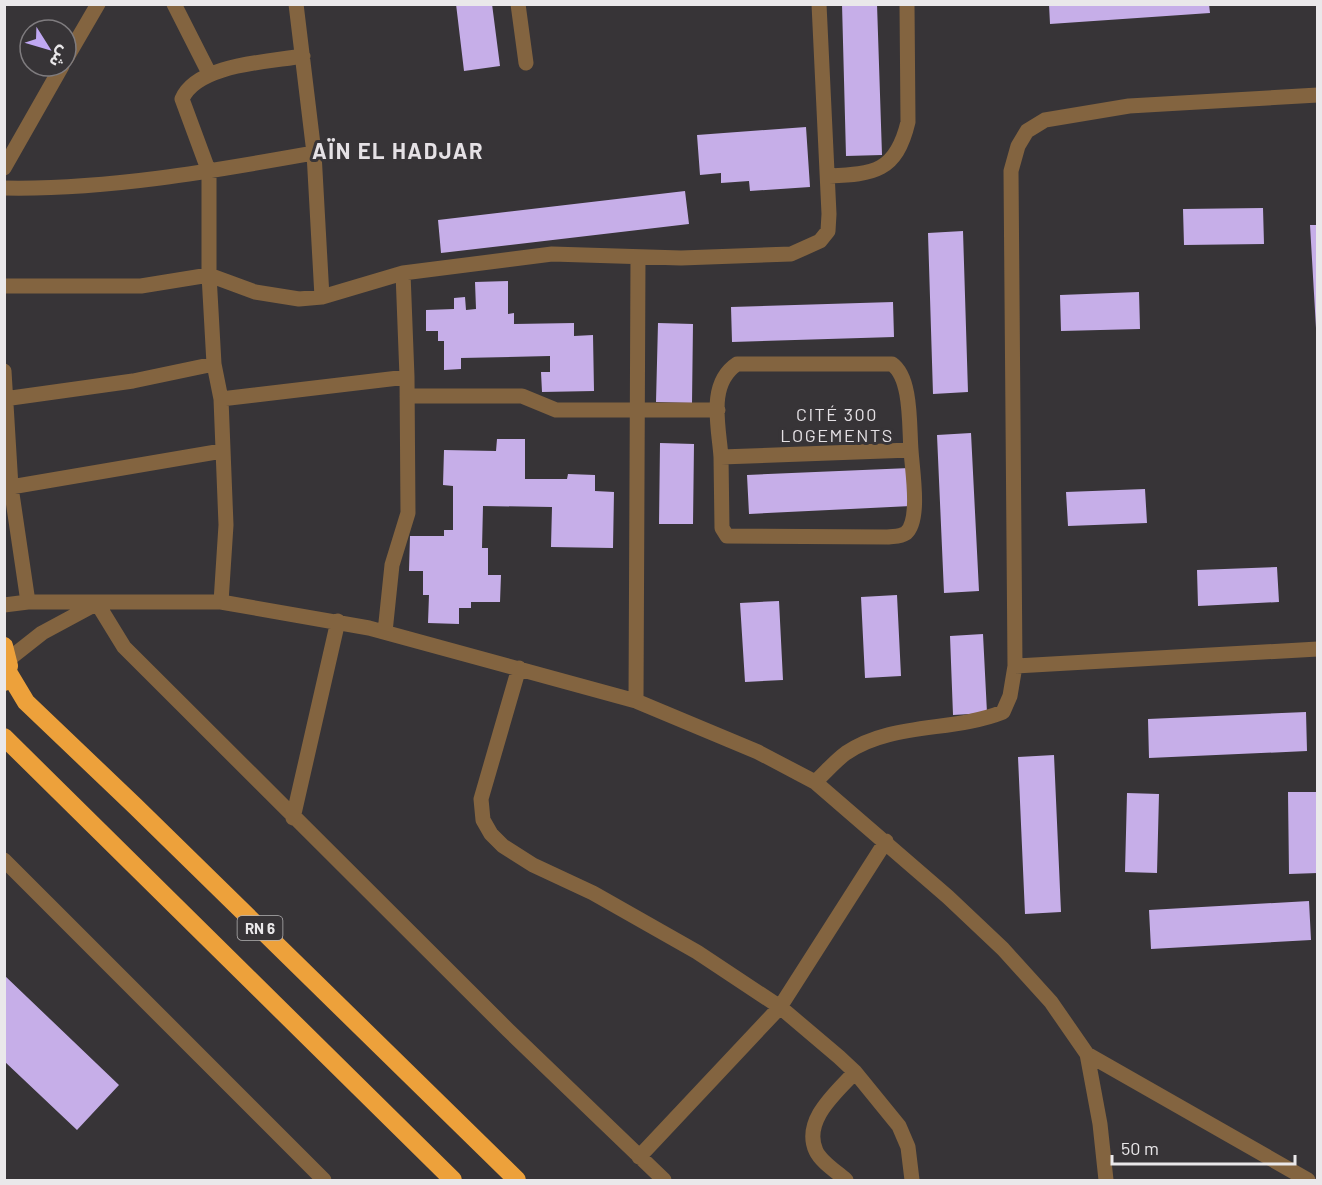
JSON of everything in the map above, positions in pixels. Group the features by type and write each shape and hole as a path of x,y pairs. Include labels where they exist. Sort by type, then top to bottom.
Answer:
{"highway":[{"name":"RN 6","path":"7,665 26,702 517,1180"},
{"name":"RN 6","path":"4,737 453,1180"}],"street":[{"path":"78,38 98,4"},
{"path":"174,4 209,73"},
{"path":"296,4 314,153 322,297"},
{"path":"518,4 526,63"},
{"path":"4,286 141,286 209,275 255,292 300,299 322,297 403,273 552,254 638,256 791,254 809,248 820,242 828,231 829,176 819,4"},
{"path":"829,176 869,174 882,168 892,159 903,141 908,122 907,4"},
{"path":"221,602 226,525 221,399 214,364 209,275 208,172 182,99 191,84 209,73 303,56"},
{"path":"4,168 55,78"},
{"path":"815,782 845,754 865,743 902,732 982,721 1003,712 1010,696 1015,666 1011,171 1018,146 1027,131 1045,120 1129,106 1317,95"},
{"path":"4,188 48,189 208,172 314,153"},
{"path":"636,701 638,256"},
{"path":"385,632 392,565 408,513 407,377 403,273"},
{"path":"6,399 133,381 214,364"},
{"path":"737,364 892,364 898,368 905,383 911,450 914,515 908,531 900,536 727,536 722,528 719,387 729,370 737,364"},
{"path":"4,371 11,487 28,602"},
{"path":"221,399 407,377"},
{"path":"407,396 522,396 556,410 718,410"},
{"path":"721,457 911,450"},
{"path":"11,487 222,452"},
{"path":"4,605 28,602 97,603 149,600 221,602 338,621 636,701 758,752 815,782 886,841 1003,949 1051,1002 1087,1054 1100,1124 1106,1180"},
{"path":"7,665 42,633 97,603"},
{"path":"97,603 124,647 293,818 664,1180"},
{"path":"293,818 338,621"},
{"path":"1015,666 1317,649"},
{"path":"519,668 481,799 483,820 491,834 503,846 533,865 593,893 697,952 780,1007 855,1072 898,1126 908,1147 912,1180"},
{"path":"639,1157 780,1007 886,841"},
{"path":"4,860 324,1180"},
{"path":"1087,1054 1308,1180"},
{"path":"846,1180 816,1153 813,1140 815,1124 824,1107 855,1072"}],"building":[{"path":"456,4 492,4 500,66 464,71"},
{"path":"842,4 877,4 882,155 846,156"},
{"path":"1049,4 1209,4 1210,13 1050,24"},
{"path":"806,127 810,187 750,191 749,181 721,183 721,173 700,175 697,135"},
{"path":"685,191 689,224 441,253 438,220"},
{"path":"1263,208 1264,244 1184,245 1183,209"},
{"path":"1310,225 1318,225 1318,328 1316,328"},
{"path":"963,231 968,392 933,394 928,233"},
{"path":"508,281 508,314 514,313 514,324 574,323 574,336 593,335 594,391 542,392 541,372 550,372 550,356 461,358 461,369 444,370 444,341 438,341 438,331 426,331 426,310 454,309 454,298 465,297 466,310 476,309 475,282"},
{"path":"1139,292 1140,329 1061,331 1060,295"},
{"path":"893,302 894,337 732,342 731,307"},
{"path":"658,323 693,324 692,403 656,402"},
{"path":"971,433 979,591 944,593 937,435"},
{"path":"497,439 525,439 525,479 567,479 568,474 595,475 595,491 614,492 613,548 551,547 552,507 483,506 482,548 488,548 488,575 501,575 500,602 471,602 471,608 459,608 459,624 428,623 429,595 423,595 423,571 409,571 410,536 444,536 444,530 453,530 453,486 443,485 444,450 496,451"},
{"path":"660,443 694,444 693,524 659,524"},
{"path":"910,468 911,506 749,514 747,475"},
{"path":"1145,489 1147,523 1068,526 1066,492"},
{"path":"1277,567 1279,602 1198,606 1197,570"},
{"path":"897,595 901,676 865,678 861,597"},
{"path":"779,601 783,680 745,682 740,603"},
{"path":"983,634 987,713 953,715 950,636"},
{"path":"1306,712 1307,751 1149,758 1148,719"},
{"path":"1054,755 1061,912 1025,914 1018,757"},
{"path":"1288,792 1318,792 1318,873 1289,874"},
{"path":"1127,793 1159,794 1157,873 1125,872"},
{"path":"1309,901 1311,940 1151,949 1149,910"},
{"path":"4,975 119,1085 77,1130 4,1061"}],"district":[{"name":"AÏN EL HADJAR","path":"398,150"},
{"name":"CITÉ 300 LOGEMENTS","path":"837,424"}]}
